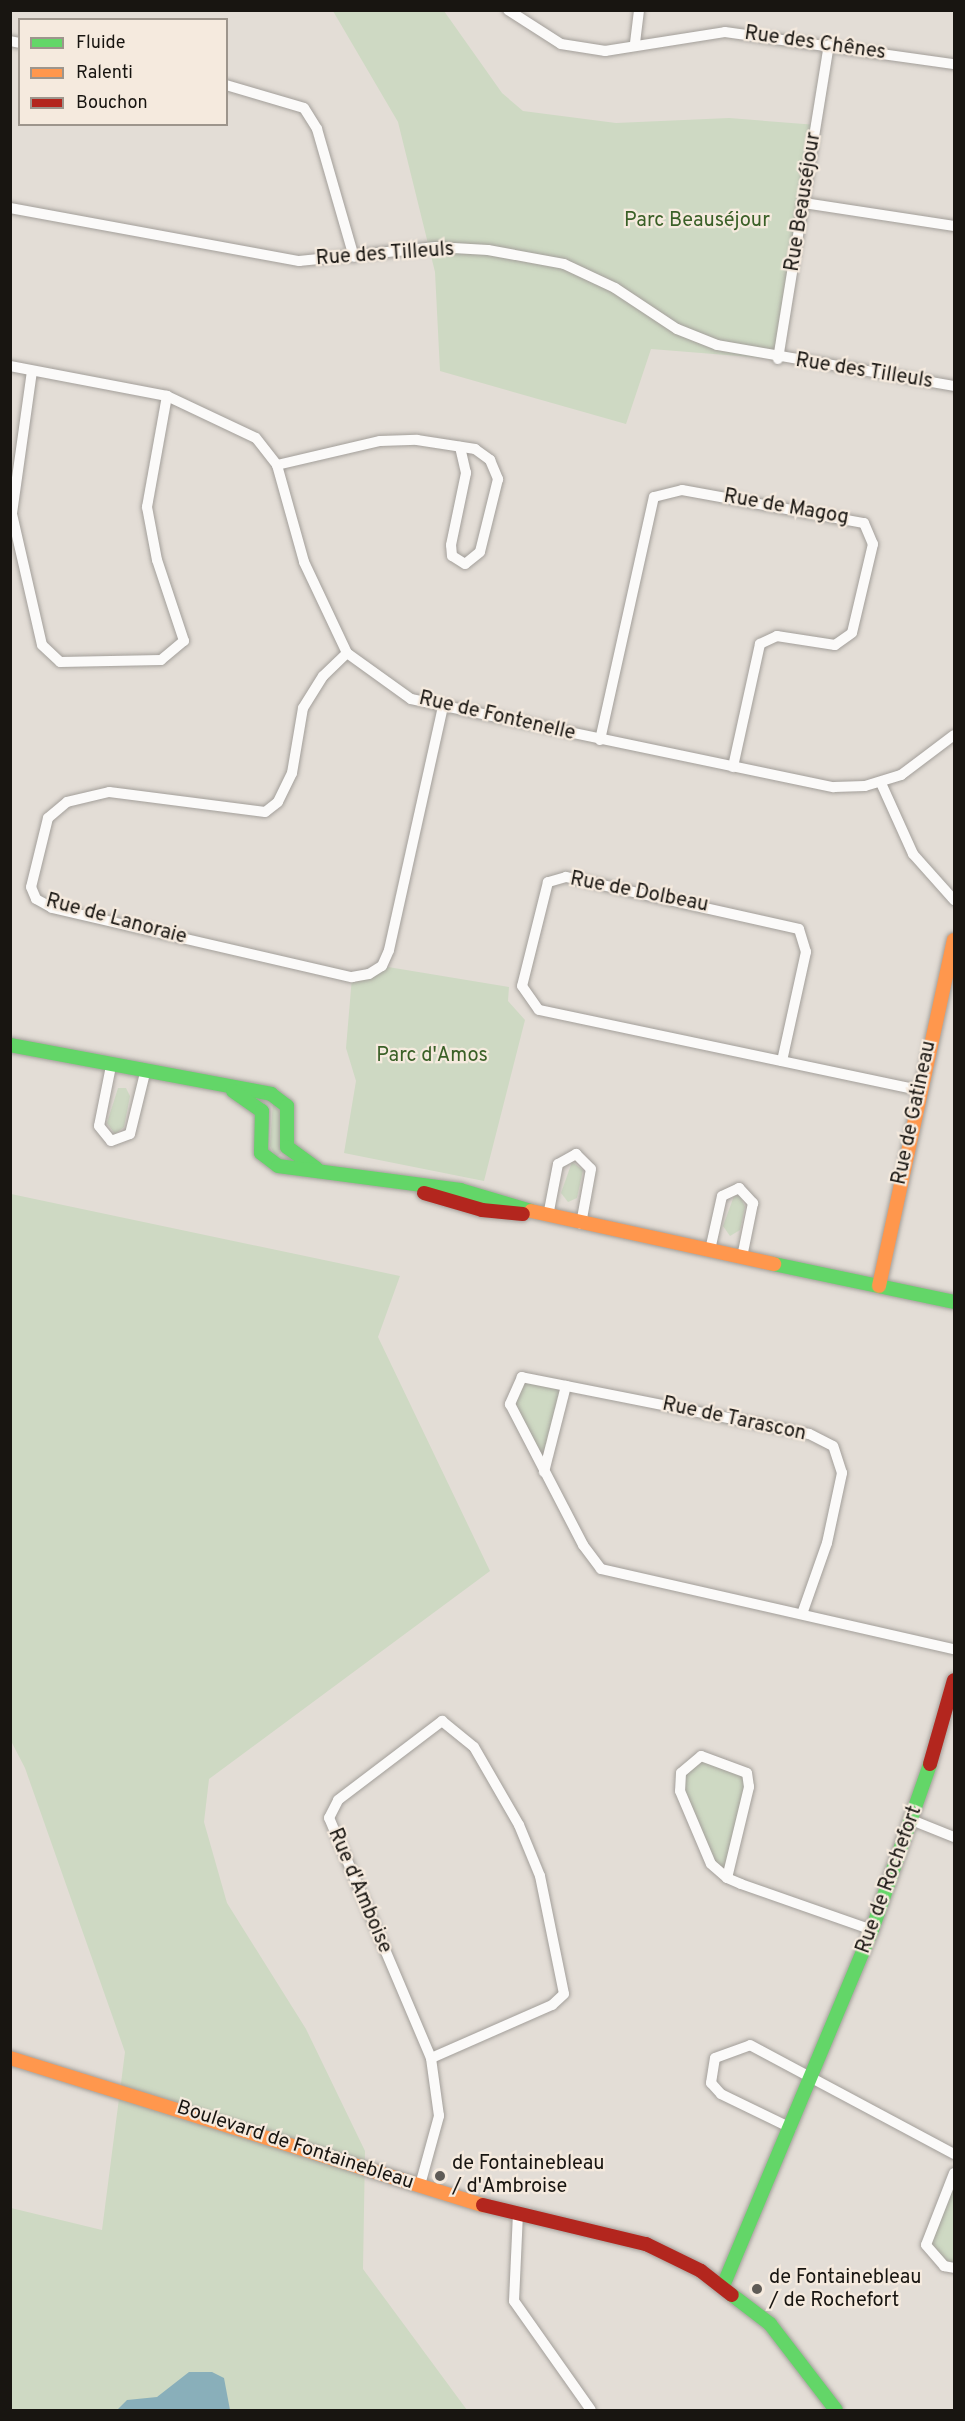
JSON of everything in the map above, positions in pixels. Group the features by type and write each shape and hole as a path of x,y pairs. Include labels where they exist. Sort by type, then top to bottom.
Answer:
{"street":[{"name":"Rue des Chênes","path":"508,10 561,44 605,51 635,43 725,32 954,64"},
{"path":"635,43 639,10"},
{"name":"Rue Beauséjour","path":"778,358 829,45"},
{"path":"228,86 304,108 317,129 354,257"},
{"path":"804,203 954,226"},
{"name":"Rue des Tilleuls","path":"10,208 299,261 436,247 564,264 615,288 677,329 778,358 954,386"},
{"name":"Rue de Fontenelle","path":"10,366 167,396 231,422 256,438 277,465 304,562 347,653 411,699 834,787 881,783 916,766 954,735"},
{"path":"32,371 12,514 42,645 60,662 161,660 184,641 157,560 147,507 167,396"},
{"path":"277,465 380,441 417,440 460,447 490,460 498,479 480,552 465,564 452,556 451,545 466,473 460,447"},
{"name":"Rue de Magog","path":"600,740 654,497 682,490 864,523 873,544 852,633 835,645 777,636 760,644 733,767"},
{"name":"Rue de Lanoraie","path":"347,653 323,676 303,708 292,773 278,802 265,812 109,792 67,801 48,818 32,887 36,899 52,908 352,977 369,974 382,966 389,950 443,707"},
{"path":"881,783 913,854 954,900"},
{"name":"Rue de Dolbeau","path":"782,1061 806,952 799,929 566,877 548,882 522,986 539,1010 920,1090"},
{"name":"Rue de Gatineau","path":"879,1286 954,940"},
{"path":"10,1045 233,1091 262,1090 281,1099 288,1111 286,1144 316,1168"},
{"path":"111,1066 99,1126 111,1141 130,1134 145,1073"},
{"path":"233,1091 264,1114 260,1149 266,1160 289,1169 316,1168 401,1185 482,1210 548,1216 954,1302"},
{"path":"548,1216 558,1164 576,1154 591,1169 581,1224"},
{"path":"710,1250 722,1196 739,1188 753,1203 742,1257"},
{"name":"Rue de Tarascon","path":"802,1614 827,1543 842,1473 833,1446 810,1434 522,1377 511,1392 510,1404 544,1472 601,1569 954,1649"},
{"path":"544,1472 566,1386"},
{"name":"Rue de Rochefort","path":"723,2286 814,2076 914,1821 954,1680"},
{"name":"Rue d'Amboise","path":"420,2185 439,2116 431,2058 329,1818 338,1800 442,1721 474,1747 519,1825 540,1876 564,1994 552,2005 431,2058"},
{"path":"727,1878 749,1787 747,1773 700,1756 681,1773 680,1791 700,1848 727,1878 872,1930"},
{"path":"914,1821 954,1837"},
{"path":"791,2128 721,2094 711,2083 715,2058 750,2045 814,2076 954,2154"},
{"name":"Boulevard de Fontainebleau","path":"10,2058 420,2185 518,2213 612,2231 677,2258 723,2286 790,2344 836,2410"},
{"path":"954,2173 926,2245 944,2266 954,2268"},
{"path":"518,2213 514,2301 591,2410"}],"green space":[{"name":"Parc Beauséjour","path":"333,11 444,11 502,93 523,111 616,123 729,118 817,125 778,359 651,349 626,424 440,371 435,272 398,122"},
{"name":"Parc d'Amos","path":"382,966 509,987 508,1001 525,1020 484,1181 344,1153 356,1081 346,1048 352,977"},
{"path":"118,1088 126,1088 130,1096 124,1127 115,1134 107,1123"},
{"path":"273,1102 280,1113 281,1153 276,1157 270,1146"},
{"path":"572,1162 583,1170 577,1198 568,1202 561,1193"},
{"path":"11,1194 400,1276 378,1337 490,1571 209,1779 204,1822 227,1903 306,2029 365,2151 363,2269 467,2410 11,2410 11,2208 102,2230 125,2052 25,1768 11,1741"},
{"path":"734,1196 740,1196 745,1207 740,1230 730,1236 723,1226"},
{"path":"522,1377 566,1386 544,1472 511,1392"},
{"path":"701,1756 747,1773 727,1878 711,1864 691,1822 681,1773"},
{"path":"954,2173 954,2268 933,2256 928,2231"}],"water":[{"path":"189,2372 212,2372 224,2378 230,2410 117,2410 127,2400 157,2397"}],"traffic: fast":[{"path":"10,1045 271,1094 287,1106 287,1147 316,1168"},
{"path":"233,1091 262,1111 261,1153 278,1166 460,1190 531,1211"},
{"path":"774,1264 954,1302"},
{"path":"723,2286 872,1930 930,1764"},
{"path":"732,2295 770,2324 836,2410"}],"traffic: slow":[{"path":"879,1286 954,940"},
{"path":"531,1211 774,1264"},
{"path":"10,2058 483,2205"}],"traffic: jam":[{"path":"424,1193 482,1210 523,1214"},
{"path":"930,1764 954,1680"},
{"path":"483,2205 646,2244 701,2271 732,2295"}],"place":[{"name":"de Fontainebleau / d'Ambroise","path":"440,2176"},
{"name":"de Fontainebleau / de Rochefort","path":"757,2289"}]}
